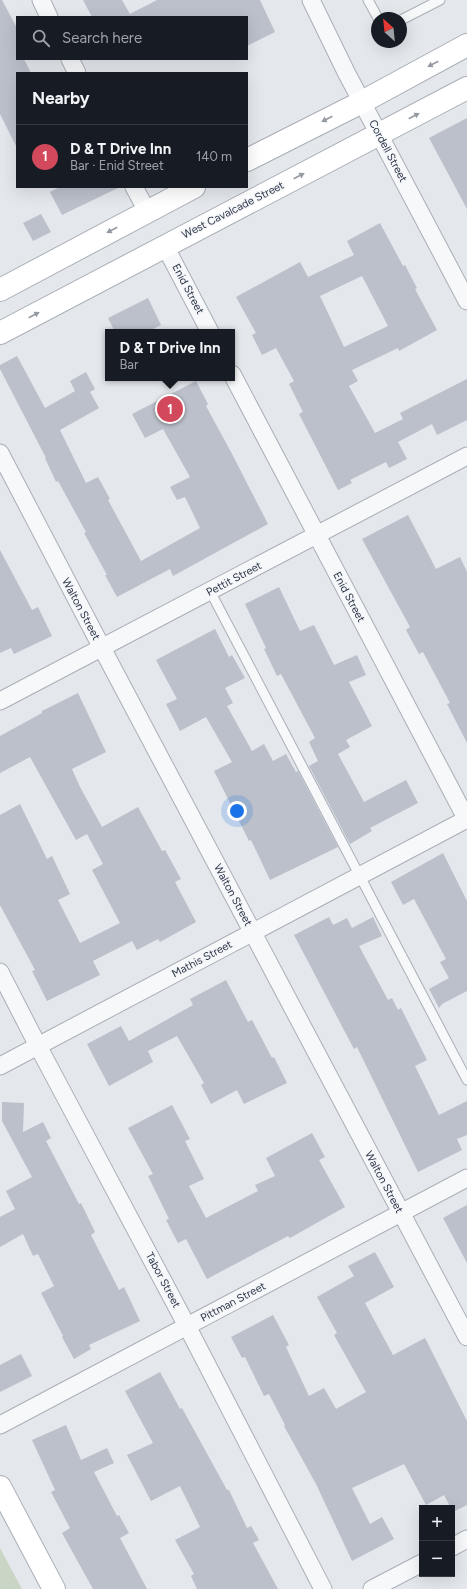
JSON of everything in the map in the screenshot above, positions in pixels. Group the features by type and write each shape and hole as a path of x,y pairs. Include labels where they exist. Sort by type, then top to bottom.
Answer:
{"main road":[{"path":"248,159 362,102 467,45"},
{"name":"West Cavalcade Street","path":"0,334 467,88"},
{"path":"0,290 192,188"},
{"path":"0,1487 54,1589"}],"street":[{"path":"41,0 49,16"},
{"name":"Cordell Street","path":"311,0 379,135 467,301"},
{"path":"70,60 76,72"},
{"path":"135,188 147,211"},
{"name":"Enid Street","path":"165,246 208,329"},
{"name":"Enid Street","path":"235,380 467,819"},
{"name":"Walton Street","path":"0,453 467,1337"},
{"name":"Pettit Street","path":"0,701 467,456"},
{"name":"Mathis Street","path":"0,1066 467,819"},
{"name":"Tabor Street","path":"0,972 187,1326 323,1589"},
{"name":"Pittman Street","path":"0,1425 467,1178"},
{"path":"455,1545 467,1539"},
{"path":"372,1589 419,1565"}],"lane":[{"path":"368,0 375,12"},
{"path":"407,17 440,0"},
{"path":"210,591 467,1080"}],"green space":[{"path":"0,1548 22,1589 0,1589"}],"building":[{"path":"0,0 2,0 16,26 16,60 24,60 30,72 16,72 16,146 0,114"},
{"path":"83,0 122,0 130,14 157,0 260,0 275,32 248,46 248,16 91,16"},
{"path":"467,118 467,209 429,138"},
{"path":"58,188 118,188 62,215 50,192"},
{"path":"41,214 51,232 33,241 23,223"},
{"path":"380,223 403,266 405,265 417,288 415,289 437,330 399,351 398,348 352,370 358,381 349,386 375,433 403,419 400,413 467,379 467,420 437,435 432,424 398,442 407,459 389,468 386,462 350,480 352,483 338,490 299,414 303,412 289,384 294,381 276,348 262,355 252,335 256,333 236,297 300,262 308,277 354,255 347,241","holes":["362,276 388,326 344,347 320,296"]},
{"path":"148,298 161,325 153,329 114,329 108,318"},
{"path":"17,356 45,408 75,391 70,381 86,372 95,389 90,392 99,408 60,430 86,483 98,477 110,499 108,500 141,561 200,528 185,497 177,500 170,487 190,477 163,429 145,438 132,414 196,381 208,404 206,406 268,524 173,576 170,569 117,597 84,533 86,532 58,481 56,482 46,458 0,369 0,365"},
{"path":"408,515 436,569 460,557 467,572 467,743 447,704 450,703 423,652 419,654 406,630 410,627 362,539"},
{"path":"0,550 32,610 38,607 52,636 14,654 11,648 0,653"},
{"path":"279,587 300,631 314,625 334,665 357,655 366,675 349,682 372,726 346,740 350,747 338,754 364,802 406,780 418,803 370,828 372,831 350,844 309,766 318,761 309,742 315,738 281,674 277,676 264,649 266,648 245,604"},
{"path":"215,629 229,657 232,655 245,678 225,688 233,703 227,706 252,751 264,744 273,761 286,754 296,772 298,771 338,847 270,880 251,840 249,841 214,771 232,762 206,717 180,731 166,704 177,699 156,660"},
{"path":"78,693 106,752 72,769 80,787 102,827 138,807 162,851 165,850 181,879 175,882 196,922 160,942 158,939 137,950 132,941 93,961 100,975 47,1001 32,971 35,970 0,905 0,815 20,804 47,859 52,856 70,894 58,900 80,943 120,923 92,870 103,864 87,834 76,840 30,757 0,773 0,736 42,713 42,711"},
{"path":"443,853 467,901 467,991 442,1004 439,1008 429,989 449,978 440,962 446,959 414,899 403,905 391,882"},
{"path":"329,917 333,925 347,918 352,928 373,917 382,936 359,946 388,1000 392,998 398,1010 401,1008 427,1060 415,1066 439,1115 467,1101 467,1135 457,1139 462,1150 418,1172 357,1047 354,1049 294,935"},
{"path":"226,980 248,1022 252,1020 272,1058 274,1057 287,1083 244,1104 237,1090 211,1104 201,1085 204,1083 177,1036 148,1051 153,1062 109,1086 87,1044 121,1026 129,1041 193,1005 190,999"},
{"path":"2,1102 24,1103 23,1132 43,1122 51,1138 46,1141 79,1204 81,1203 95,1232 91,1235 119,1290 124,1287 140,1321 89,1345 91,1349 74,1359 41,1293 54,1286 38,1254 33,1256 23,1234 0,1247 0,1217 15,1209 6,1191 32,1177 2,1121"},
{"path":"172,1105 190,1139 185,1141 204,1179 189,1186 206,1218 258,1191 255,1185 275,1176 266,1158 312,1133 325,1157 319,1160 345,1207 290,1238 288,1236 207,1279 186,1239 178,1243 166,1220 169,1219 148,1176 153,1174 128,1128"},
{"path":"467,1205 467,1263 443,1218"},
{"path":"375,1252 394,1287 365,1303 393,1355 425,1338 467,1421 467,1505 455,1511 455,1505 449,1505 444,1495 426,1505 404,1464 352,1488 370,1524 382,1517 394,1539 352,1561 316,1484 284,1426 285,1425 269,1394 264,1396 245,1357 242,1358 231,1337 273,1315 289,1345 286,1347 309,1396 324,1388 336,1409 366,1392 334,1335 337,1333 317,1297 354,1276 348,1266"},
{"path":"21,1354 32,1376 0,1392 0,1365"},
{"path":"160,1372 180,1409 182,1408 227,1490 229,1490 247,1528 251,1526 259,1540 253,1543 278,1589 197,1589 191,1576 194,1574 175,1540 200,1527 180,1486 151,1501 127,1455 153,1443 125,1391"},
{"path":"66,1425 81,1460 107,1448 114,1463 94,1472 117,1516 119,1515 129,1533 120,1538 147,1589 93,1589 62,1533 70,1528 51,1492 55,1490 32,1440"}],"place":[{"name":"D & T Drive Inn","path":"170,409"}]}
